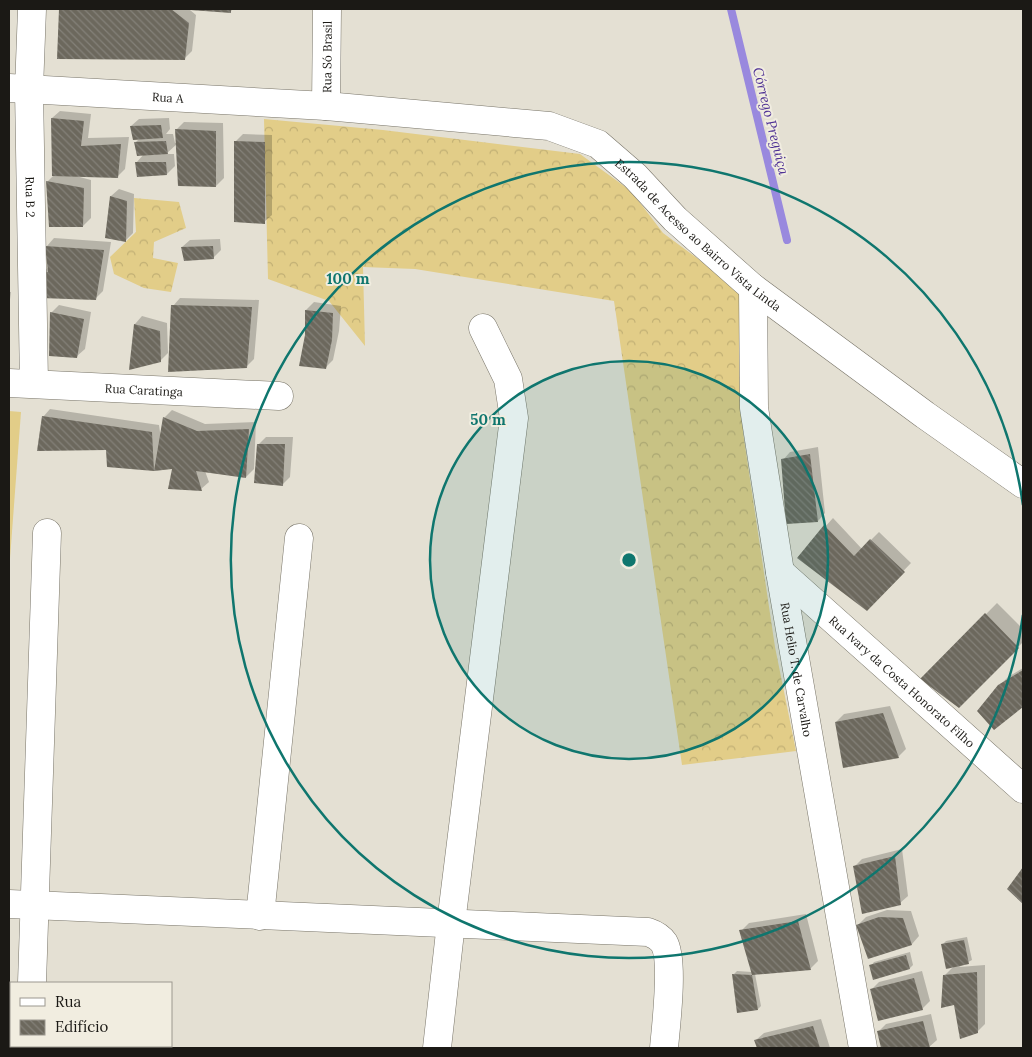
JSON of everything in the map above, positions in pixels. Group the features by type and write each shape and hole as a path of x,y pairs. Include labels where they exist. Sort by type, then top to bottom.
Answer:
{"street":[{"name":"Rua B 2","path":"21,383 19,89 32,9"},
{"name":"Rua Só Brasil","path":"326,106 327,9"},
{"name":"Rua A","path":"19,89 326,106"},
{"name":"Estrada de Acesso ao Bairro Vista Linda","path":"326,106 550,126 598,144 635,176 676,219 753,288 924,415 1023,484"},
{"name":"Rua Helio T. de Carvalho","path":"753,288 754,408 780,572 863,1048"},
{"path":"437,1048 514,418 508,379 483,328"},
{"name":"Rua Caratinga","path":"21,383 279,396"},
{"path":"32,982 22,905 47,533"},
{"path":"260,916 299,538"},
{"name":"Rua Ivary da Costa Honorato Filho","path":"780,572 1023,789"},
{"path":"22,905 648,932 655,935 664,944 669,960 664,1048"}],"green space":[{"path":"264,119 383,130 580,154 631,191 663,233 743,292 743,432 775,647 796,751 682,765 614,301 415,269 363,267 365,346 329,301 268,279"},
{"path":"134,198 179,202 186,228 154,242 153,258 178,263 171,292 144,288 114,274 110,257 136,232"},
{"path":"9,411 21,412 9,572"}],"building":[{"path":"59,9 171,9 189,23 185,60 57,59"},
{"path":"177,9 231,9 231,13"},
{"path":"51,118 84,121 81,146 121,144 118,178 52,176"},
{"path":"161,125 163,138 133,140 130,126"},
{"path":"175,129 216,131 216,187 178,186"},
{"path":"166,141 168,154 137,156 134,142"},
{"path":"234,141 265,142 265,224 234,222"},
{"path":"135,162 166,162 167,175 137,177"},
{"path":"46,181 84,188 83,227 49,227"},
{"path":"110,196 127,201 126,242 105,238"},
{"path":"45,246 104,250 96,300 41,298 42,272 48,272"},
{"path":"213,246 214,259 184,261 181,247"},
{"path":"171,305 252,307 247,368 168,372"},
{"path":"305,310 333,313 332,340 326,369 299,366 305,335"},
{"path":"50,312 84,319 77,358 49,356"},
{"path":"134,324 160,331 161,362 129,370"},
{"path":"42,416 152,432 154,471 107,467 106,450 37,451"},
{"path":"163,417 197,431 249,429 246,478 196,471 202,491 168,489 172,469 154,471"},
{"path":"257,444 285,444 283,486 254,483"},
{"path":"810,454 818,522 786,524 781,459"},
{"path":"824,525 854,556 870,539 905,572 867,611 797,558"},
{"path":"985,613 1019,648 959,708 920,679"},
{"path":"1023,670 1023,707 994,730 977,711 998,685"},
{"path":"883,713 899,758 843,768 835,722"},
{"path":"895,856 901,905 862,914 853,866"},
{"path":"1023,867 1023,904 1007,889"},
{"path":"879,917 903,918 912,945 868,959 856,925"},
{"path":"798,921 811,970 752,975 739,930"},
{"path":"964,940 969,964 946,969 941,944"},
{"path":"906,955 910,969 873,980 869,965"},
{"path":"977,972 978,1033 960,1039 954,1005 941,1008 943,975"},
{"path":"732,974 752,975 758,1010 737,1013"},
{"path":"914,978 923,1010 878,1021 870,989"},
{"path":"923,1021 930,1048 881,1048 877,1031"},
{"path":"813,1026 820,1048 757,1048 754,1040"}],"waterway":[{"name":"Córrego Preguiça","path":"731,9 787,240"}]}
